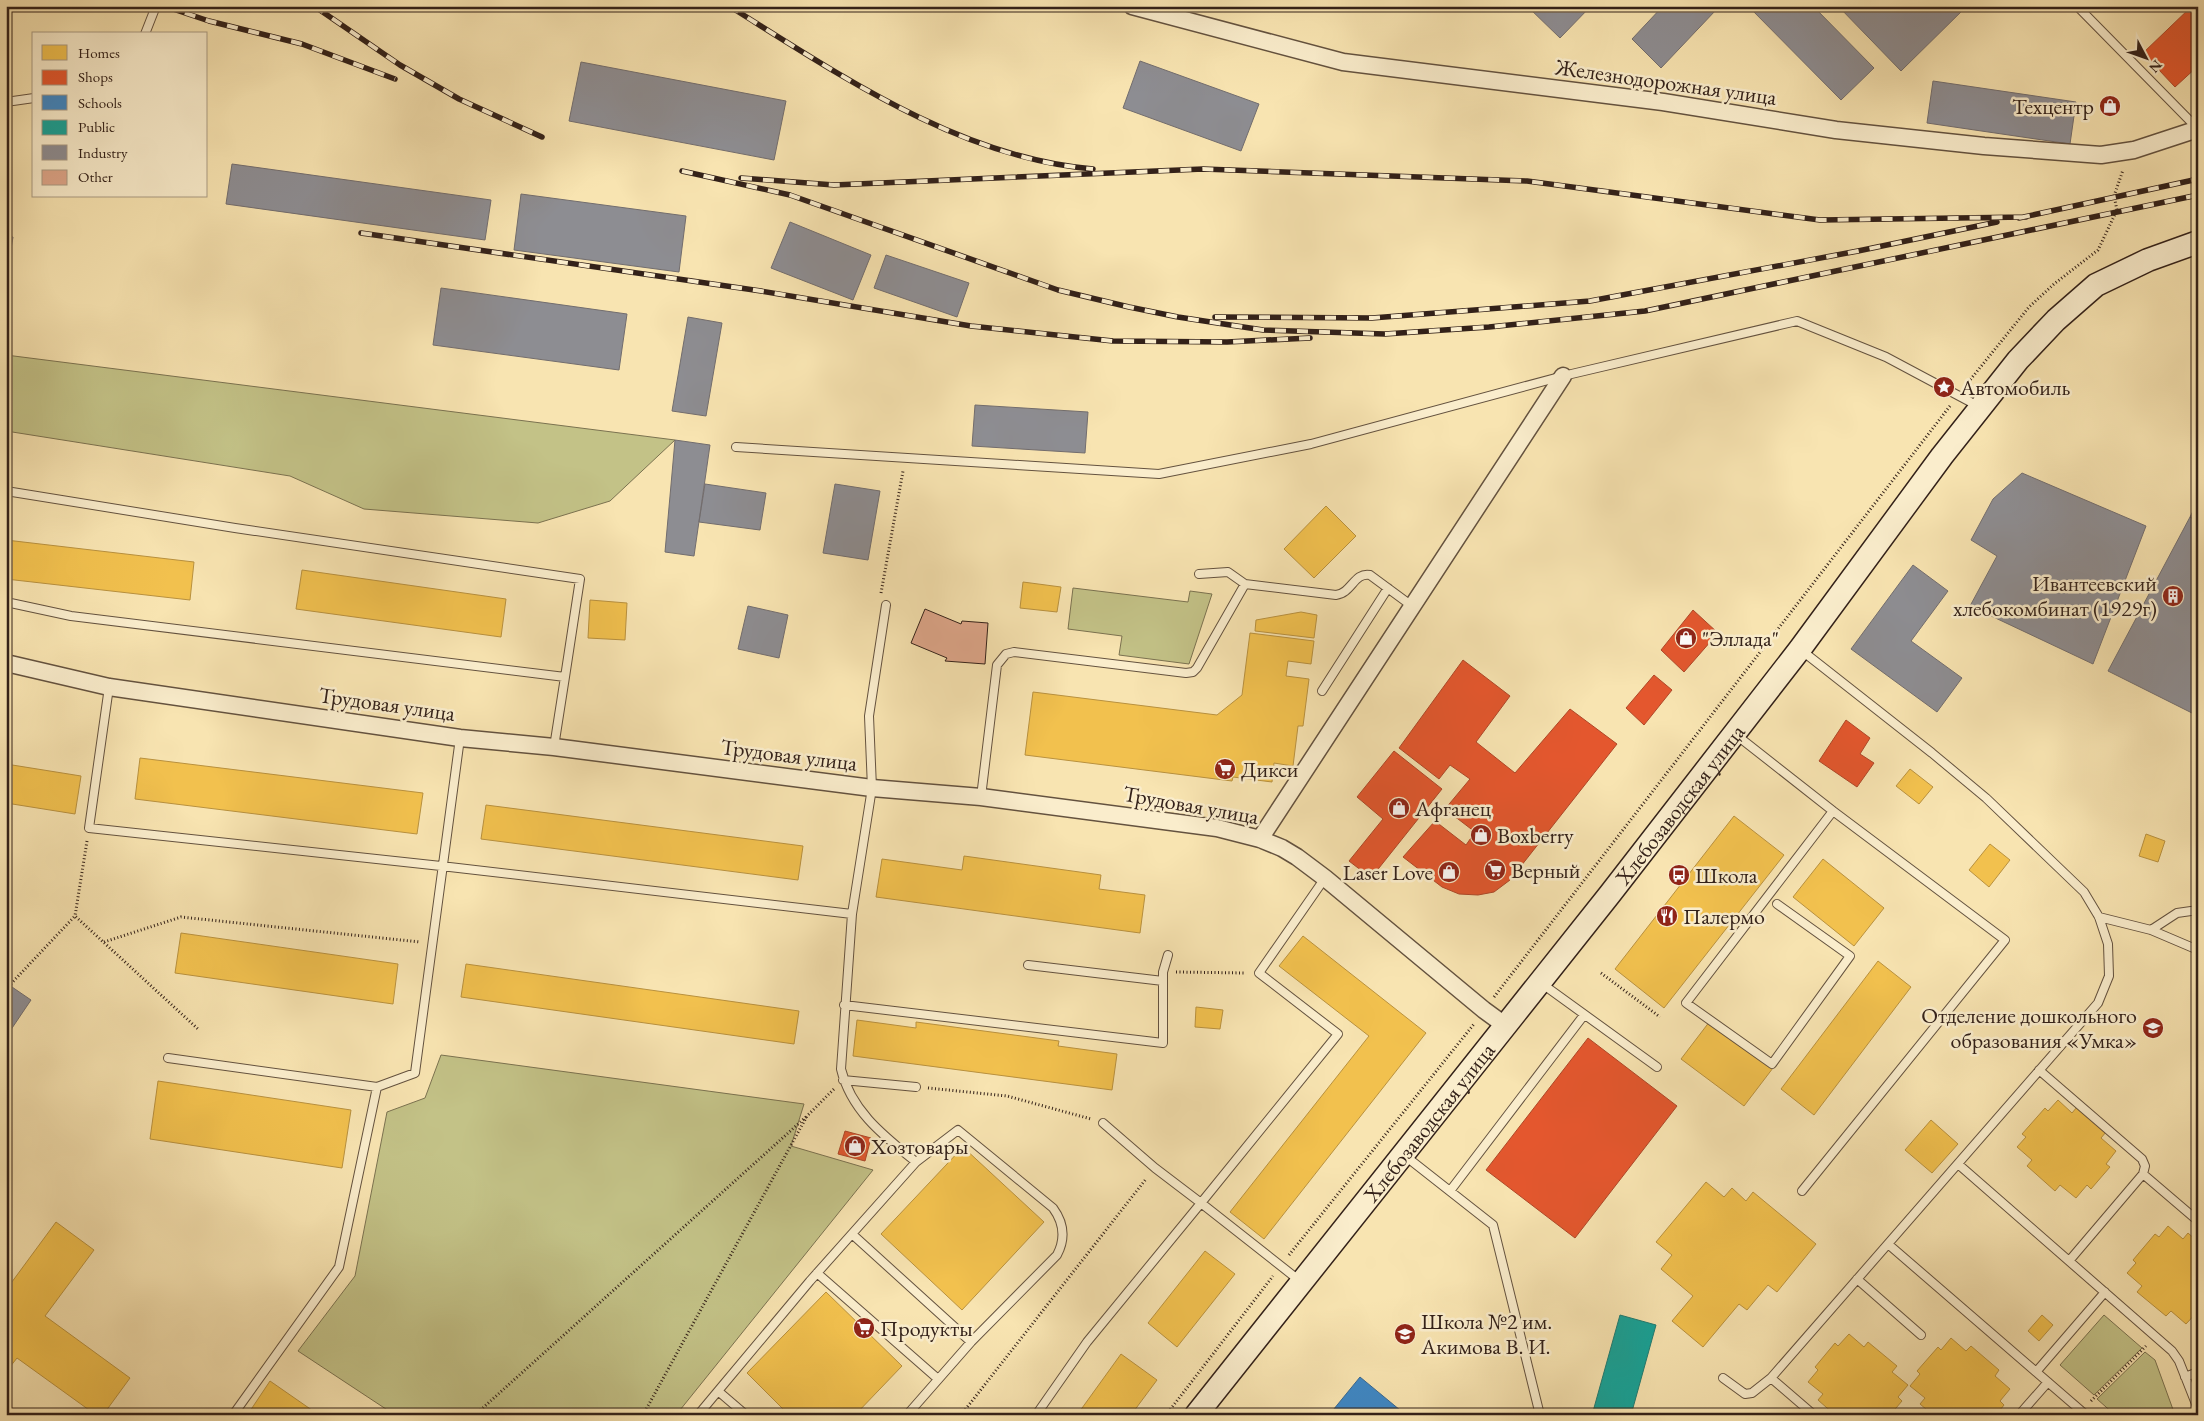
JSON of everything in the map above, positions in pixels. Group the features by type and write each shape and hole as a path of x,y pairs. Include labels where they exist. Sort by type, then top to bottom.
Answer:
{"main road":[{"name":"Хлебозаводская улица","path":"1196,1415 1300,1281 1541,982 1800,649 1936,464 1980,407 2038,338 2080,297 2096,285 2129,268 2198,242"}],"street":[{"name":"Железнодорожная улица","path":"1132,6 1343,62 1663,102 1836,130 2086,155 2134,150 2198,129"},
{"path":"1260,839 1563,376"},
{"name":"Трудовая улица","path":"6,662 109,687 460,738 554,747 872,788 981,797 1217,828 1260,839 1282,848 1325,878 1484,1010 1506,1026"}],"lane":[{"path":"146,32 156,6"},
{"path":"2078,6 2198,129"},
{"path":"6,102 32,98"},
{"path":"736,447 1159,474 1311,444 1563,376 1797,321 1886,357 1959,394 1980,407"},
{"path":"6,491 235,528 580,579 554,747"},
{"path":"1199,574 1228,572 1245,584 1336,596 1342,595 1357,578 1364,574 1370,575 1412,607"},
{"path":"981,797 997,665 1006,654 1014,652 1186,673 1192,672 1197,668 1245,584"},
{"path":"1322,691 1388,588"},
{"path":"6,602 71,616 565,677"},
{"path":"886,605 869,716 872,788 852,914 844,1005 841,1069 843,1080 855,1103 872,1126 916,1162"},
{"path":"1723,1378 1745,1394 1752,1393 1771,1378 2098,1003 2109,976 2108,944 2099,917 2084,892 1986,798 1932,752 1800,649"},
{"path":"109,687 90,828 441,866 852,914"},
{"path":"1734,733 1833,811 2005,940 1802,1191"},
{"path":"168,1058 377,1088 415,1073 441,866 460,738"},
{"path":"1777,904 1850,956 1772,1064 1686,1003 1833,811"},
{"path":"1036,1415 1087,1342 1338,1034 1258,973 1325,878"},
{"path":"2151,930 2177,913 2198,910"},
{"path":"2099,917 2151,930 2198,950"},
{"path":"844,1005 1163,1042 1163,972 1168,955"},
{"path":"1028,965 1163,981"},
{"path":"1541,982 1657,1067"},
{"path":"1450,1191 1584,1015"},
{"path":"2039,1070 2142,1159 2145,1166 2143,1174 2069,1261"},
{"path":"843,1080 916,1087"},
{"path":"233,1415 339,1267 377,1088"},
{"path":"1103,1123 1155,1168 1300,1281"},
{"path":"698,1415 817,1273 916,1162 958,1130 1053,1208 1062,1223 1063,1239 1058,1255 970,1342 907,1415"},
{"path":"1403,1154 1493,1225 1540,1415"},
{"path":"1958,1164 2172,1351 2179,1361 2198,1409"},
{"path":"2143,1174 2198,1221"},
{"path":"852,1234 970,1342"},
{"path":"1888,1244 2084,1413"},
{"path":"817,1273 938,1379"},
{"path":"1857,1280 1921,1335"},
{"path":"2036,1372 2105,1292"},
{"path":"2185,1377 2198,1372"},
{"path":"1771,1378 1814,1415"},
{"path":"2019,1415 2048,1382"},
{"path":"718,1390 746,1415"}],"path":[{"path":"1166,1415 1280,1266 1484,1010 1959,394 2029,307 2054,284 2098,250 2117,210 2114,196 2119,179 2134,150"},
{"path":"6,989 75,916 90,828"},
{"path":"75,916 198,1028"},
{"path":"104,942 181,917 432,943"},
{"path":"1163,972 1258,973"},
{"path":"1601,973 1660,1017"},
{"path":"475,1415 807,1116 843,1080"},
{"path":"916,1087 1007,1096 1103,1123"},
{"path":"643,1415 807,1116"},
{"path":"961,1415 1155,1168"},
{"path":"2084,1413 2156,1336"}],"shaded area":[{"path":"6,355 675,440 610,501 538,523 364,509 290,476 6,431"},
{"path":"1073,588 1188,602 1190,591 1212,594 1189,664 1119,655 1122,636 1068,629"},
{"path":"441,1055 804,1104 791,1146 873,1170 676,1415 395,1415 298,1351 355,1276 387,1112 425,1098"},
{"path":"2104,1315 2142,1348 2094,1395 2060,1365"},
{"path":"2145,1352 2155,1360 2175,1415 2115,1415 2097,1399"}],"building: Homes":[{"path":"1326,506 1356,536 1314,578 1284,549"},
{"path":"6,540 194,562 190,600 6,579"},
{"path":"302,570 506,599 501,637 296,609"},
{"path":"1023,582 1061,587 1057,612 1020,608"},
{"path":"590,600 627,603 625,640 588,638"},
{"path":"1301,612 1317,615 1314,638 1255,631 1256,620"},
{"path":"1250,633 1314,641 1311,664 1288,661 1286,676 1309,679 1303,726 1298,726 1293,766 1274,763 1272,782 1233,777 1232,781 1025,755 1033,692 1217,715 1242,695"},
{"path":"140,758 423,793 417,834 135,799"},
{"path":"6,764 81,776 75,814 6,803"},
{"path":"1910,769 1933,787 1919,804 1896,786"},
{"path":"486,805 803,846 798,880 481,839"},
{"path":"1734,816 1784,855 1664,1008 1615,969"},
{"path":"2146,834 2165,841 2158,862 2139,856"},
{"path":"1990,844 2010,860 1989,887 1969,870"},
{"path":"964,856 1101,875 1099,889 1145,895 1140,933 876,897 882,859 962,870"},
{"path":"1823,859 1884,908 1854,946 1793,897"},
{"path":"181,933 398,964 393,1004 175,973"},
{"path":"1303,936 1426,1033 1264,1239 1230,1212 1369,1036 1279,966"},
{"path":"1878,961 1911,987 1814,1115 1781,1089"},
{"path":"466,964 799,1011 794,1044 461,997"},
{"path":"1196,1007 1223,1010 1220,1029 1195,1027"},
{"path":"857,1020 916,1028 916,1022 1059,1041 1058,1046 1117,1054 1112,1090 853,1056"},
{"path":"1710,1021 1773,1068 1744,1106 1681,1059"},
{"path":"158,1081 351,1110 342,1168 150,1139"},
{"path":"2058,1100 2072,1113 2077,1107 2106,1132 2101,1138 2116,1151 2106,1164 2110,1167 2091,1189 2087,1185 2076,1198 2060,1185 2055,1191 2027,1166 2032,1160 2017,1147 2026,1137 2022,1134 2045,1108 2048,1111"},
{"path":"1931,1120 1958,1144 1932,1173 1905,1150"},
{"path":"963,1147 1044,1222 962,1310 881,1234"},
{"path":"1706,1182 1724,1197 1732,1188 1746,1201 1753,1192 1816,1244 1777,1292 1768,1285 1747,1310 1739,1304 1703,1347 1672,1321 1693,1296 1661,1269 1672,1255 1656,1242"},
{"path":"56,1222 94,1250 45,1316 130,1378 103,1415 96,1415 17,1358 6,1372 6,1290"},
{"path":"2168,1226 2183,1239 2188,1233 2198,1242 2198,1311 2186,1324 2171,1311 2166,1316 2137,1292 2142,1286 2127,1273 2136,1263 2133,1260 2155,1234 2159,1237"},
{"path":"1205,1251 1235,1274 1177,1347 1148,1323"},
{"path":"826,1292 902,1366 855,1415 789,1415 747,1373"},
{"path":"2042,1315 2053,1325 2039,1341 2028,1331"},
{"path":"1849,1334 1864,1347 1868,1342 1897,1366 1892,1372 1908,1385 1898,1397 1902,1401 1890,1415 1835,1415 1818,1400 1823,1394 1808,1382 1818,1370 1815,1367 1835,1343 1838,1346"},
{"path":"1951,1338 1966,1351 1971,1346 1999,1370 1995,1376 2010,1389 2000,1401 2004,1405 1996,1415 1933,1415 1920,1404 1925,1398 1910,1386 1920,1374 1917,1371 1938,1347 1941,1350"},
{"path":"1121,1354 1157,1380 1131,1415 1077,1415"},
{"path":"270,1381 319,1415 249,1415"}],"building: Shops":[{"path":"2192,6 2198,6 2198,66 2175,87 2143,53"},
{"path":"1693,610 1718,633 1684,672 1661,650"},
{"path":"1463,660 1510,696 1476,742 1515,773 1570,709 1617,744 1510,880 1494,892 1478,895 1459,894 1442,887 1403,857 1435,821 1466,845 1475,832 1445,809 1470,779 1450,765 1439,779 1399,748"},
{"path":"1654,675 1672,690 1644,725 1626,708"},
{"path":"1846,720 1870,738 1860,754 1874,763 1857,787 1819,761"},
{"name":"Афганец","path":"1394,751 1442,789 1371,878 1349,861 1383,819 1357,797"},
{"path":"1588,1038 1677,1106 1575,1238 1486,1170"},
{"name":"Хозтовары","path":"845,1131 871,1138 865,1161 838,1154"}],"building: Schools":[{"path":"1360,1377 1406,1415 1329,1415"}],"building: Public":[{"path":"1620,1315 1656,1325 1631,1415 1592,1415"}],"building: Industry":[{"path":"1527,6 1591,6 1560,38"},
{"path":"1663,6 1713,6 1716,10 1661,68 1632,39"},
{"path":"1748,6 1813,6 1874,68 1841,100"},
{"path":"1838,6 1967,6 1901,71"},
{"path":"1140,61 1259,104 1241,151 1123,108"},
{"path":"581,62 786,101 774,160 569,121"},
{"path":"1933,81 2076,102 2070,144 1927,123"},
{"path":"232,164 491,200 485,240 226,204"},
{"path":"521,194 686,216 679,272 514,250"},
{"path":"790,222 871,255 853,300 771,268"},
{"path":"6,236 13,237 6,278"},
{"path":"886,255 969,283 957,317 874,288"},
{"path":"441,288 627,314 619,370 433,345"},
{"path":"688,317 722,323 706,416 672,411"},
{"path":"975,405 1088,412 1085,453 972,446"},
{"path":"675,440 710,445 694,556 665,552"},
{"path":"2022,473 2146,526 2093,664 1970,606 1997,556 1971,540 1993,499"},
{"path":"705,484 766,493 760,530 699,522"},
{"path":"835,484 880,491 868,560 823,553"},
{"path":"2198,501 2198,522 2190,517"},
{"name":"Ивантеевский хлебокомбинат (1929г)","path":"2190,517 2198,522 2198,703 2192,713 2108,671"},
{"path":"1913,565 1948,591 1911,641 1962,678 1937,712 1851,649"},
{"path":"748,606 788,615 779,658 738,649"},
{"path":"12,987 31,1000 6,1037 6,996"}],"building: Other":[{"path":"925,609 961,624 962,621 988,623 985,664 945,661 947,658 911,643"}],"railway":[{"path":"164,6 209,21 302,44 395,79"},
{"path":"314,6 400,65 459,99 542,137"},
{"path":"729,6 858,85 949,131 996,149 1044,162 1093,169"},
{"path":"741,178 834,185 1203,169 1527,181 1820,220 2026,217"},
{"path":"682,171 790,195 1058,290 1129,307 1178,317 1263,330 1385,334 1489,327 1645,311 2198,195"},
{"path":"2019,218 2198,179"},
{"path":"1215,317 1372,318 1590,301 1858,251 1997,222"},
{"path":"361,233 761,291 971,326 1113,341 1227,342 1310,338"}],"place":[{"name":"Техцентр","path":"2110,106"},
{"name":"Автомобиль","path":"1944,387"},
{"name":"Ивантеевский хлебокомбинат (1929г)","path":"2173,596"},
{"name":"\"Эллада\"","path":"1686,638"},
{"name":"Дикси","path":"1225,769"},
{"name":"Афганец","path":"1399,808"},
{"name":"Boxberry","path":"1481,835"},
{"name":"Верный","path":"1495,870"},
{"name":"Laser Love","path":"1449,872"},
{"name":"Школа","path":"1679,875"},
{"name":"Палермо","path":"1667,916"},
{"name":"Отделение дошкольного образования «Умка»","path":"2153,1028"},
{"name":"Хозтовары","path":"855,1146"},
{"name":"Продукты","path":"864,1328"},
{"name":"Школа №2 им. Акимова В. И.","path":"1405,1334"}]}
